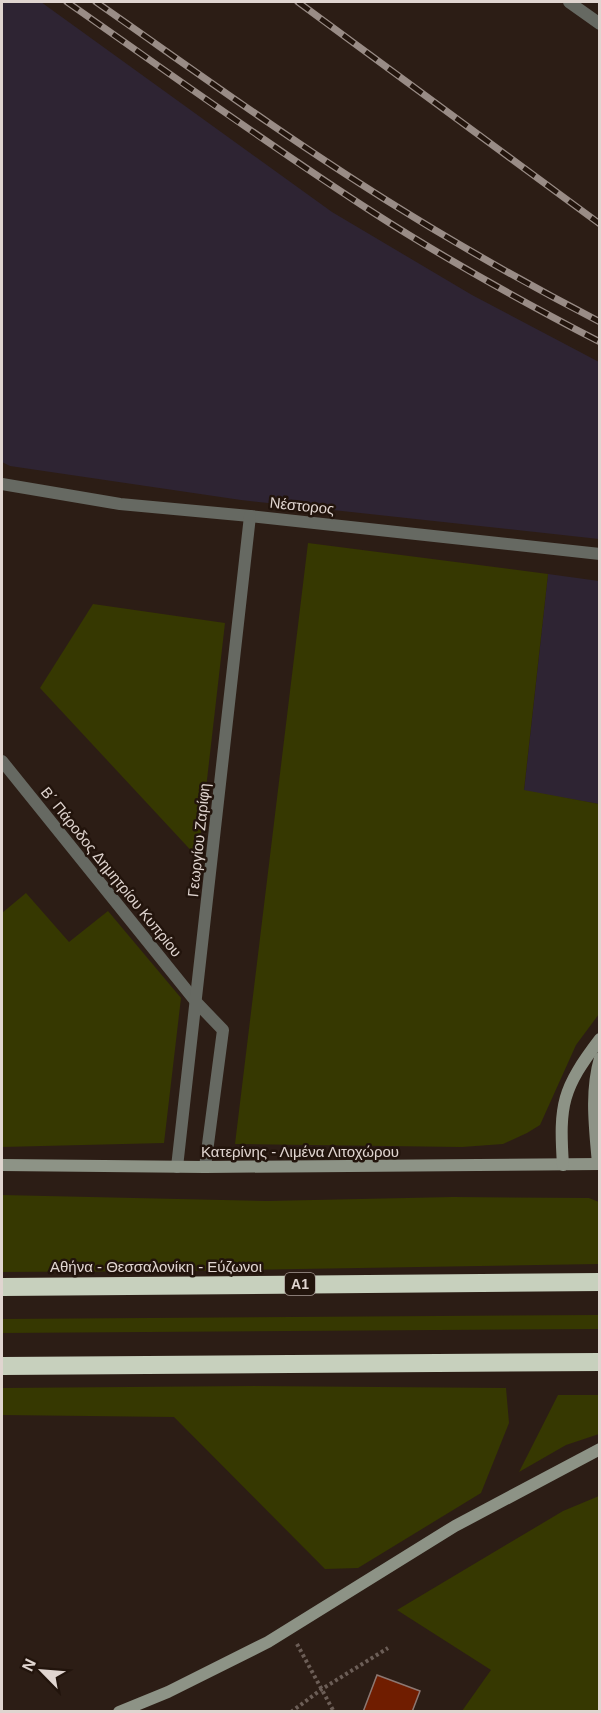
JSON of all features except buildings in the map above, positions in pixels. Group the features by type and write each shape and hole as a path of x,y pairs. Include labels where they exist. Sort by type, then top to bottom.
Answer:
{"highway":[{"name":"Αθήνα - Θεσσαλονίκη - Εύζωνοι","path":"2,1287 600,1282"},
{"path":"2,1366 600,1362"}],"street":[{"path":"568,2 600,24"},
{"name":"Νέστορος","path":"2,484 120,504 600,554"},
{"name":"Γεωργίου Ζαρίφη","path":"177,1167 250,516"},
{"name":"Β΄ Πάροδος Δημητρίου Κυπρίου","path":"2,761 197,1003 222,1030 205,1167"},
{"path":"563,1165 561,1132 563,1102 571,1080 600,1039"},
{"path":"599,1164 593,1108 594,1076 600,1058"},
{"name":"Κατερίνης - Λιμένα Λιτοχώρου","path":"2,1165 205,1167 599,1164"},
{"path":"119,1712 168,1692 268,1642 455,1526 600,1449"}],"path":[{"path":"289,1629 334,1712"},
{"path":"291,1712 322,1689 388,1648"}],"shaded area":[{"path":"2,2 41,2 332,212 472,295 599,362 599,539 241,500 10,466 2,462"},
{"path":"308,543 548,574 524,790 599,804 599,1014 576,1045 540,1125 503,1144 462,1147 235,1144"},
{"path":"548,574 599,581 599,804 524,791"},
{"path":"93,604 225,623 198,858 40,688"},
{"path":"26,893 69,942 108,911 181,998 164,1143 2,1147 2,913"},
{"path":"2,1195 267,1201 453,1197 589,1198 599,1202 599,1264 2,1272"},
{"path":"599,1315 599,1329 2,1333 2,1319"},
{"path":"253,1386 506,1388 509,1423 481,1493 358,1568 325,1569 174,1417 2,1415 2,1388"},
{"path":"558,1395 599,1395 599,1434 566,1445 519,1472"},
{"path":"599,1496 599,1711 462,1711 491,1670 397,1610 563,1511"}],"railway":[{"path":"67,2 258,136 374,213 485,280 600,342"},
{"path":"96,2 276,128 386,200 492,263 600,322"},
{"path":"298,2 600,224"}]}
